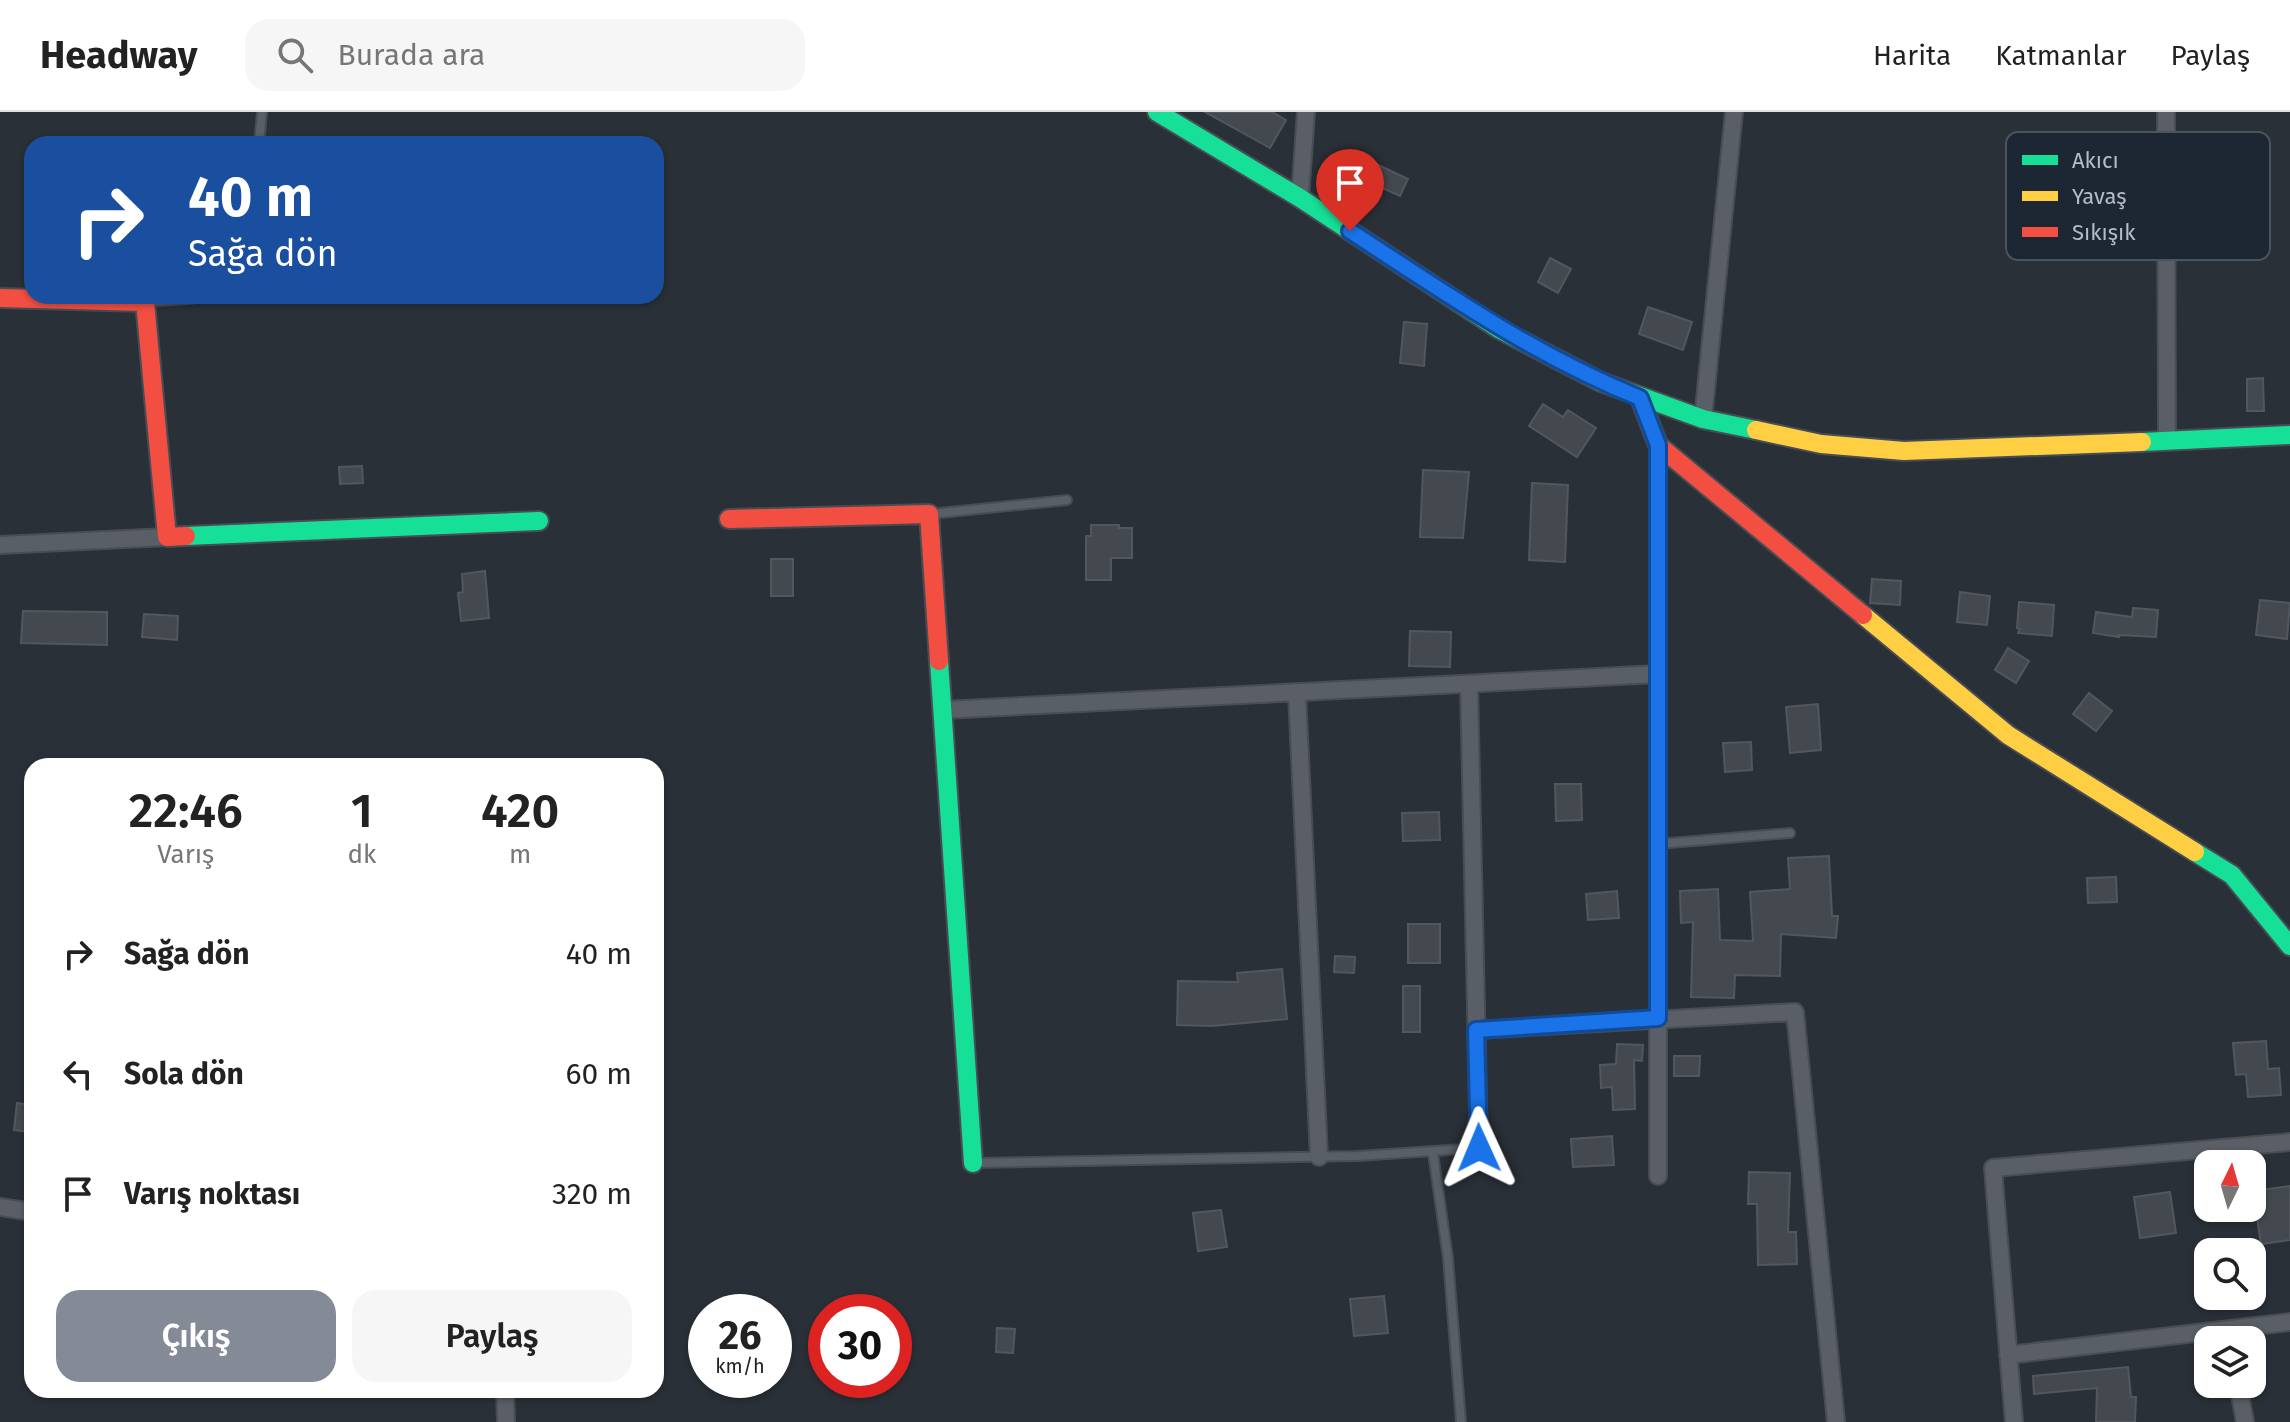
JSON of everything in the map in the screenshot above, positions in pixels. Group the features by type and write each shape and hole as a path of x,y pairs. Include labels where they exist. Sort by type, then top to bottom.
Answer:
{"street":[{"path":"1157,112 1300,198 1499,329 1556,360 1640,398 1703,419 1821,444 1904,451 2290,435"},
{"path":"1300,198 1306,112"},
{"path":"1703,419 1734,112"},
{"path":"2166,112 2166,132"},
{"path":"2166,260 2167,441"},
{"path":"0,298 24,299"},
{"path":"145,304 167,537"},
{"path":"1640,398 1658,445 1658,1176"},
{"path":"1658,445 2008,735 2232,875 2290,946"},
{"path":"729,519 929,514 973,1163"},
{"path":"0,545 539,521"},
{"path":"943,710 1658,674"},
{"path":"1469,684 1479,1148"},
{"path":"1297,694 1319,1157"},
{"path":"1476,1030 1795,1012 1836,1422"},
{"path":"2014,1422 1993,1168 2290,1142"},
{"path":"0,1207 24,1211"},
{"path":"2266,1327 2290,1322"},
{"path":"2008,1355 2194,1338"},
{"path":"505,1398 506,1422"},
{"path":"2241,1398 2245,1422"}],"lane":[{"path":"260,136 262,112"},
{"path":"929,514 1067,500"},
{"path":"1658,844 1790,833"},
{"path":"973,1163 1319,1157 1433,1153 1479,1148"},
{"path":"1433,1153 1448,1258 1461,1422"}],"building":[{"path":"1205,112 1272,112 1286,120 1270,148"},
{"path":"1353,153 1408,179 1400,196 1345,171"},
{"path":"1550,258 1571,269 1558,293 1538,282"},
{"path":"1648,307 1692,322 1683,350 1639,334"},
{"path":"1404,322 1427,324 1424,366 1400,363"},
{"path":"2263,378 2264,411 2247,411 2247,379"},
{"path":"1543,404 1563,417 1568,410 1596,428 1577,457 1529,426"},
{"path":"362,466 363,483 340,484 339,467"},
{"path":"1423,470 1469,472 1463,538 1420,537"},
{"path":"1532,483 1568,485 1565,562 1529,560"},
{"path":"1091,525 1132,528 1132,558 1111,558 1111,580 1086,580 1086,536 1091,536"},
{"path":"771,559 793,559 793,596 771,596"},
{"path":"485,571 489,618 461,621 458,593 463,592 462,574"},
{"path":"1872,579 1901,581 1900,605 1870,603"},
{"path":"1960,592 1990,596 1987,625 1957,622"},
{"path":"2260,600 2290,603 2287,639 2256,635"},
{"path":"2019,602 2054,605 2052,636 2018,633"},
{"path":"2133,608 2158,610 2156,637 2093,633 2096,612 2132,617"},
{"path":"23,611 107,612 107,645 21,643"},
{"path":"144,614 178,616 177,640 142,637"},
{"path":"1410,631 1451,632 1450,667 1409,666"},
{"path":"2008,648 2029,661 2016,683 1995,670"},
{"path":"2089,693 2112,711 2096,731 2073,714"},
{"path":"1818,704 1821,750 1790,753 1786,707"},
{"path":"1751,742 1752,770 1725,772 1723,743"},
{"path":"1555,784 1581,784 1582,820 1556,821"},
{"path":"1439,812 1440,840 1403,841 1402,813"},
{"path":"1829,856 1832,916 1838,916 1836,938 1781,934 1780,976 1735,975 1734,998 1691,997 1693,922 1681,923 1680,891 1718,889 1720,940 1753,941 1750,892 1790,889 1788,858"},
{"path":"2116,877 2117,902 2088,903 2087,878"},
{"path":"1617,891 1619,918 1588,920 1586,894"},
{"path":"1408,924 1440,924 1440,963 1408,963"},
{"path":"1335,956 1355,957 1354,973 1334,972"},
{"path":"1282,969 1287,1019 1212,1026 1177,1025 1178,981 1238,982 1237,973"},
{"path":"1403,986 1420,986 1420,1032 1403,1032"},
{"path":"2266,1041 2268,1069 2279,1068 2281,1095 2248,1097 2246,1074 2236,1075 2233,1043"},
{"path":"1617,1044 1643,1045 1642,1061 1634,1060 1635,1109 1613,1110 1612,1087 1601,1088 1600,1065 1616,1064"},
{"path":"1674,1056 1700,1056 1699,1076 1674,1076"},
{"path":"17,1103 24,1104 24,1131 14,1130"},
{"path":"1612,1136 1614,1165 1573,1167 1571,1139"},
{"path":"1749,1172 1790,1173 1788,1232 1796,1232 1797,1264 1758,1265 1757,1204 1748,1204"},
{"path":"2290,1186 2290,1240 2266,1243 2266,1238 2260,1238 2258,1222 2266,1222 2266,1189"},
{"path":"2170,1192 2176,1233 2140,1238 2134,1197"},
{"path":"1221,1210 1227,1247 1198,1251 1193,1213"},
{"path":"1384,1296 1388,1333 1354,1336 1350,1299"},
{"path":"997,1328 1015,1329 1013,1353 996,1352"},
{"path":"2128,1367 2131,1397 2136,1397 2135,1422 2096,1422 2097,1388 2034,1394 2033,1376"}],"traffic: fast":[{"path":"1157,112 1300,198 1499,329 1601,382 1703,419 1756,430"},
{"path":"2142,442 2290,435"},
{"path":"186,536 539,521"},
{"path":"939,661 973,1163"},
{"path":"2195,852 2232,875 2290,946"}],"traffic: slow":[{"path":"1756,430 1821,444 1904,451 2142,442"},
{"path":"1863,615 2008,735 2195,852"}],"traffic: jam":[{"path":"0,298 24,299"},
{"path":"145,304 167,537 186,536"},
{"path":"1640,398 1658,445 1863,615"},
{"path":"729,519 929,514 939,661"}],"route":[{"path":"1350,231 1499,329 1556,360 1640,398 1658,445 1658,1018 1476,1030 1479,1148"}]}
